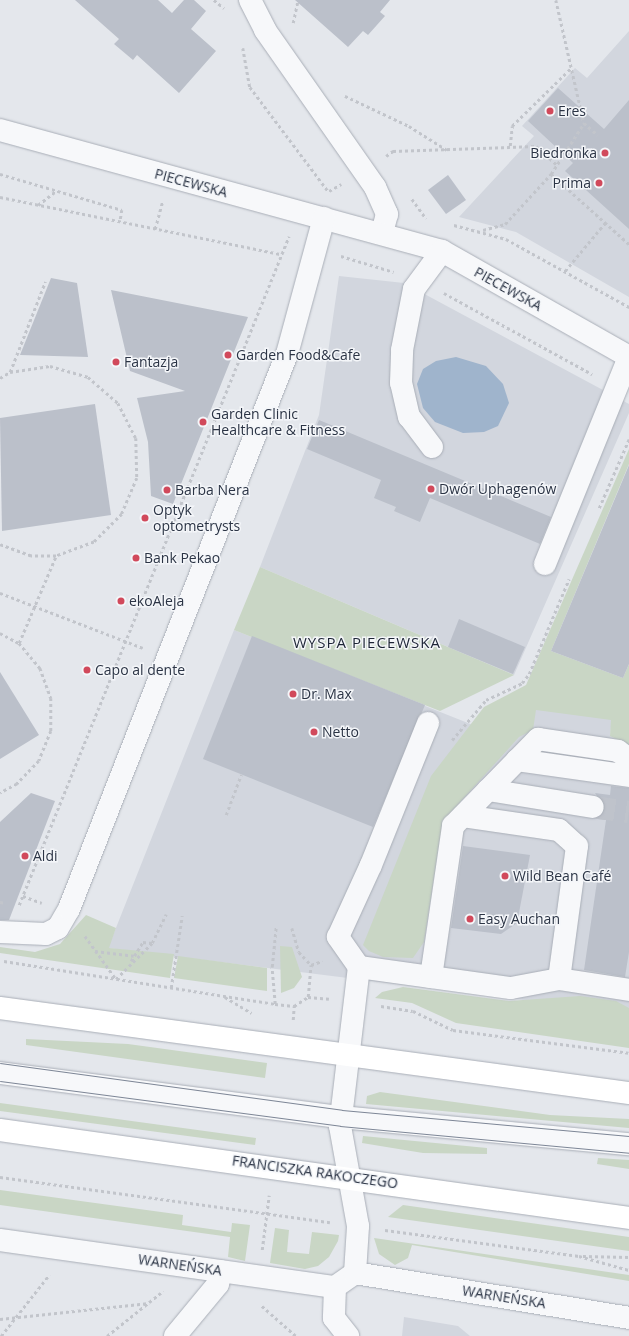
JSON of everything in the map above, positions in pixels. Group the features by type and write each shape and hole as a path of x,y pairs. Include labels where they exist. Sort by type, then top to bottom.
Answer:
{"main road":[{"path":"0,1008 629,1093"},
{"name":"FRANCISZKA RAKOCZEGO","path":"0,1130 348,1177 629,1218"}],"street":[{"path":"250,0 265,30 375,187 387,214 382,233"},
{"name":"PIECEWSKA","path":"0,130 70,152 326,207 382,233 442,251 629,357"},
{"path":"0,932 46,934 58,928 67,912 288,354 314,248 326,207"},
{"path":"432,447 409,418 400,383 402,350 414,289 419,280 442,251"},
{"path":"545,564 615,388 629,357"},
{"path":"348,1336 334,1318 335,1287 355,1273 358,1226 348,1177 341,1117 359,967 338,937 371,865 428,723"},
{"path":"431,977 453,826 538,739 618,751 629,759"},
{"path":"517,760 629,776"},
{"path":"488,790 593,807"},
{"path":"463,816 559,830 577,846 559,979"},
{"path":"359,967 511,988 559,979 629,990"},
{"path":"0,1072 341,1117 629,1144"},
{"name":"WARNEŃSKA","path":"0,1240 335,1287"},
{"path":"175,1336 218,1284 221,1271"},
{"name":"WARNEŃSKA","path":"355,1273 629,1318"}],"path":[{"path":"214,0 227,11"},
{"path":"556,0 584,123 598,134"},
{"path":"242,41 250,87 329,191 326,207"},
{"path":"510,146 512,126 572,68"},
{"path":"341,94 408,126 447,150"},
{"path":"482,230 505,224 551,174 584,123"},
{"path":"393,151 536,146 557,165"},
{"path":"0,174 122,210 120,222"},
{"path":"551,174 629,244"},
{"path":"37,205 57,190"},
{"path":"0,197 281,254"},
{"path":"155,229 164,197"},
{"path":"566,271 605,223"},
{"path":"449,224 482,230 566,271 629,307"},
{"path":"282,234 288,238 314,248 419,280 615,388"},
{"path":"20,905 288,238"},
{"path":"10,372 45,282"},
{"path":"0,378 10,372 50,366 88,377 118,403 136,438 138,478 122,514 94,542 56,556 31,556 0,545"},
{"path":"598,512 629,439"},
{"path":"19,644 56,556"},
{"path":"450,743 486,700 522,683 529,674 573,571"},
{"path":"0,593 168,658"},
{"path":"0,633 19,644 40,668 51,698 51,731 39,761 17,784 0,793"},
{"path":"226,815 241,774"},
{"path":"67,912 116,979"},
{"path":"116,979 131,962 152,943 166,914"},
{"path":"171,988 182,916"},
{"path":"275,1004 272,967 276,927"},
{"path":"292,928 299,952 311,965 308,997"},
{"path":"131,962 143,942 152,943"},
{"path":"95,951 134,956"},
{"path":"311,965 329,959"},
{"path":"0,961 275,1004 294,1006 308,997 336,1000"},
{"path":"374,1005 413,1011 453,1030 629,1053"},
{"path":"0,1177 579,1256 629,1257"},
{"path":"1,1336 70,1250"},
{"path":"579,1256 629,1270"},
{"path":"108,1336 193,1267"},
{"path":"256,1300 296,1336"},
{"path":"0,1319 15,1319 148,1303"}],"shaded area":[{"path":"629,31 629,297 516,232 459,217 534,136 522,126 575,68 587,78"},
{"path":"339,276 404,283 629,404 629,413 514,675 260,567 319,415"},
{"path":"234,630 478,727 495,708 615,690 610,736 629,746 629,1013 108,948"},
{"path":"404,1317 458,1326 470,1336 402,1336"}],"green space":[{"path":"629,449 629,464 551,651 623,678 629,664 629,746 610,736 611,720 536,710 533,730 519,737 443,821 424,942 413,958 383,957 369,951 363,945 431,776 484,707 526,685"},
{"path":"260,567 514,675 440,711 234,630"},
{"path":"86,915 116,928 109,948 174,954 170,978 0,953 0,947 35,952 60,944"},
{"path":"280,946 292,947 302,977 294,988 281,993"},
{"path":"178,956 267,968 267,991 174,978"},
{"path":"403,987 509,1001 580,996 616,1001 629,1008 629,1048 456,1023 412,1003 375,998 382,992"},
{"path":"26,1039 128,1044 267,1063 265,1078 26,1045"},
{"path":"380,1092 550,1115 629,1119 629,1128 366,1104 367,1096"},
{"path":"0,1103 256,1138 255,1145 0,1111"},
{"path":"363,1136 487,1148 487,1154 423,1153 362,1143"},
{"path":"598,1158 629,1160 629,1169 597,1164"},
{"path":"0,1190 183,1215 182,1225 231,1232 232,1223 250,1225 245,1261 228,1257 230,1237 0,1205"},
{"path":"403,1205 629,1237 629,1251 388,1217"},
{"path":"275,1228 289,1230 287,1252 309,1254 312,1232 339,1235 338,1241 329,1257 318,1266 305,1269 270,1263"},
{"path":"374,1238 629,1275 629,1281 412,1245 408,1258 395,1265 379,1254"}],"water":[{"path":"456,357 486,366 503,384 509,403 498,426 484,432 463,433 435,422 423,408 417,384 423,369 436,361"}],"building":[{"path":"75,0 158,0 172,13 184,0 194,0 206,11 191,29 216,51 179,93 137,55 133,60 114,44 119,39"},
{"path":"295,0 390,0 380,12 385,16 368,35 363,31 348,47"},
{"path":"558,88 604,129 629,100 629,229 565,171 573,163 528,121"},
{"path":"448,175 466,200 446,214 428,190"},
{"path":"51,278 77,283 88,357 20,355"},
{"path":"111,290 248,317 173,504 151,496 148,442 137,398 185,391 130,371"},
{"path":"95,404 111,515 2,531 0,418"},
{"name":"Dwór Uphagenów","path":"319,420 551,517 540,544 430,498 420,522 394,511 396,507 374,498 381,480 307,449"},
{"path":"629,465 629,664 623,678 551,651"},
{"path":"459,619 525,647 513,674 448,647"},
{"name":"Netto","path":"252,636 425,705 373,827 203,759"},
{"path":"0,672 39,735 0,759"},
{"path":"611,786 629,788 629,952 625,977 584,970 606,820 597,819 605,809 595,793 610,795"},
{"path":"31,793 55,801 9,920 0,920 0,822"},
{"path":"463,846 530,855 517,923 501,934 451,928"}],"tunnel":[{"path":"593,807 629,812"}],"tram line":[{"path":"0,1063 342,1110 629,1136"},
{"path":"0,1081 340,1126 629,1153"}],"place":[{"name":"Eres","path":"550,111"},
{"name":"Biedronka","path":"605,153"},
{"name":"Prima","path":"599,183"},
{"name":"Garden Food&Cafe","path":"228,355"},
{"name":"Fantazja","path":"116,362"},
{"name":"Garden Clinic Healthcare & Fitness","path":"203,422"},
{"name":"Dwór Uphagenów","path":"431,489"},
{"name":"Barba Nera","path":"167,490"},
{"name":"Optyk optometrysts","path":"145,518"},
{"name":"Bank Pekao","path":"136,558"},
{"name":"ekoAleja","path":"121,601"},
{"name":"Capo al dente","path":"87,670"},
{"name":"Dr. Max","path":"293,694"},
{"name":"Netto","path":"314,732"},
{"name":"Aldi","path":"25,856"},
{"name":"Wild Bean Café","path":"505,876"},
{"name":"Easy Auchan","path":"470,919"}],"district":[{"name":"WYSPA PIECEWSKA","path":"367,643"}]}
